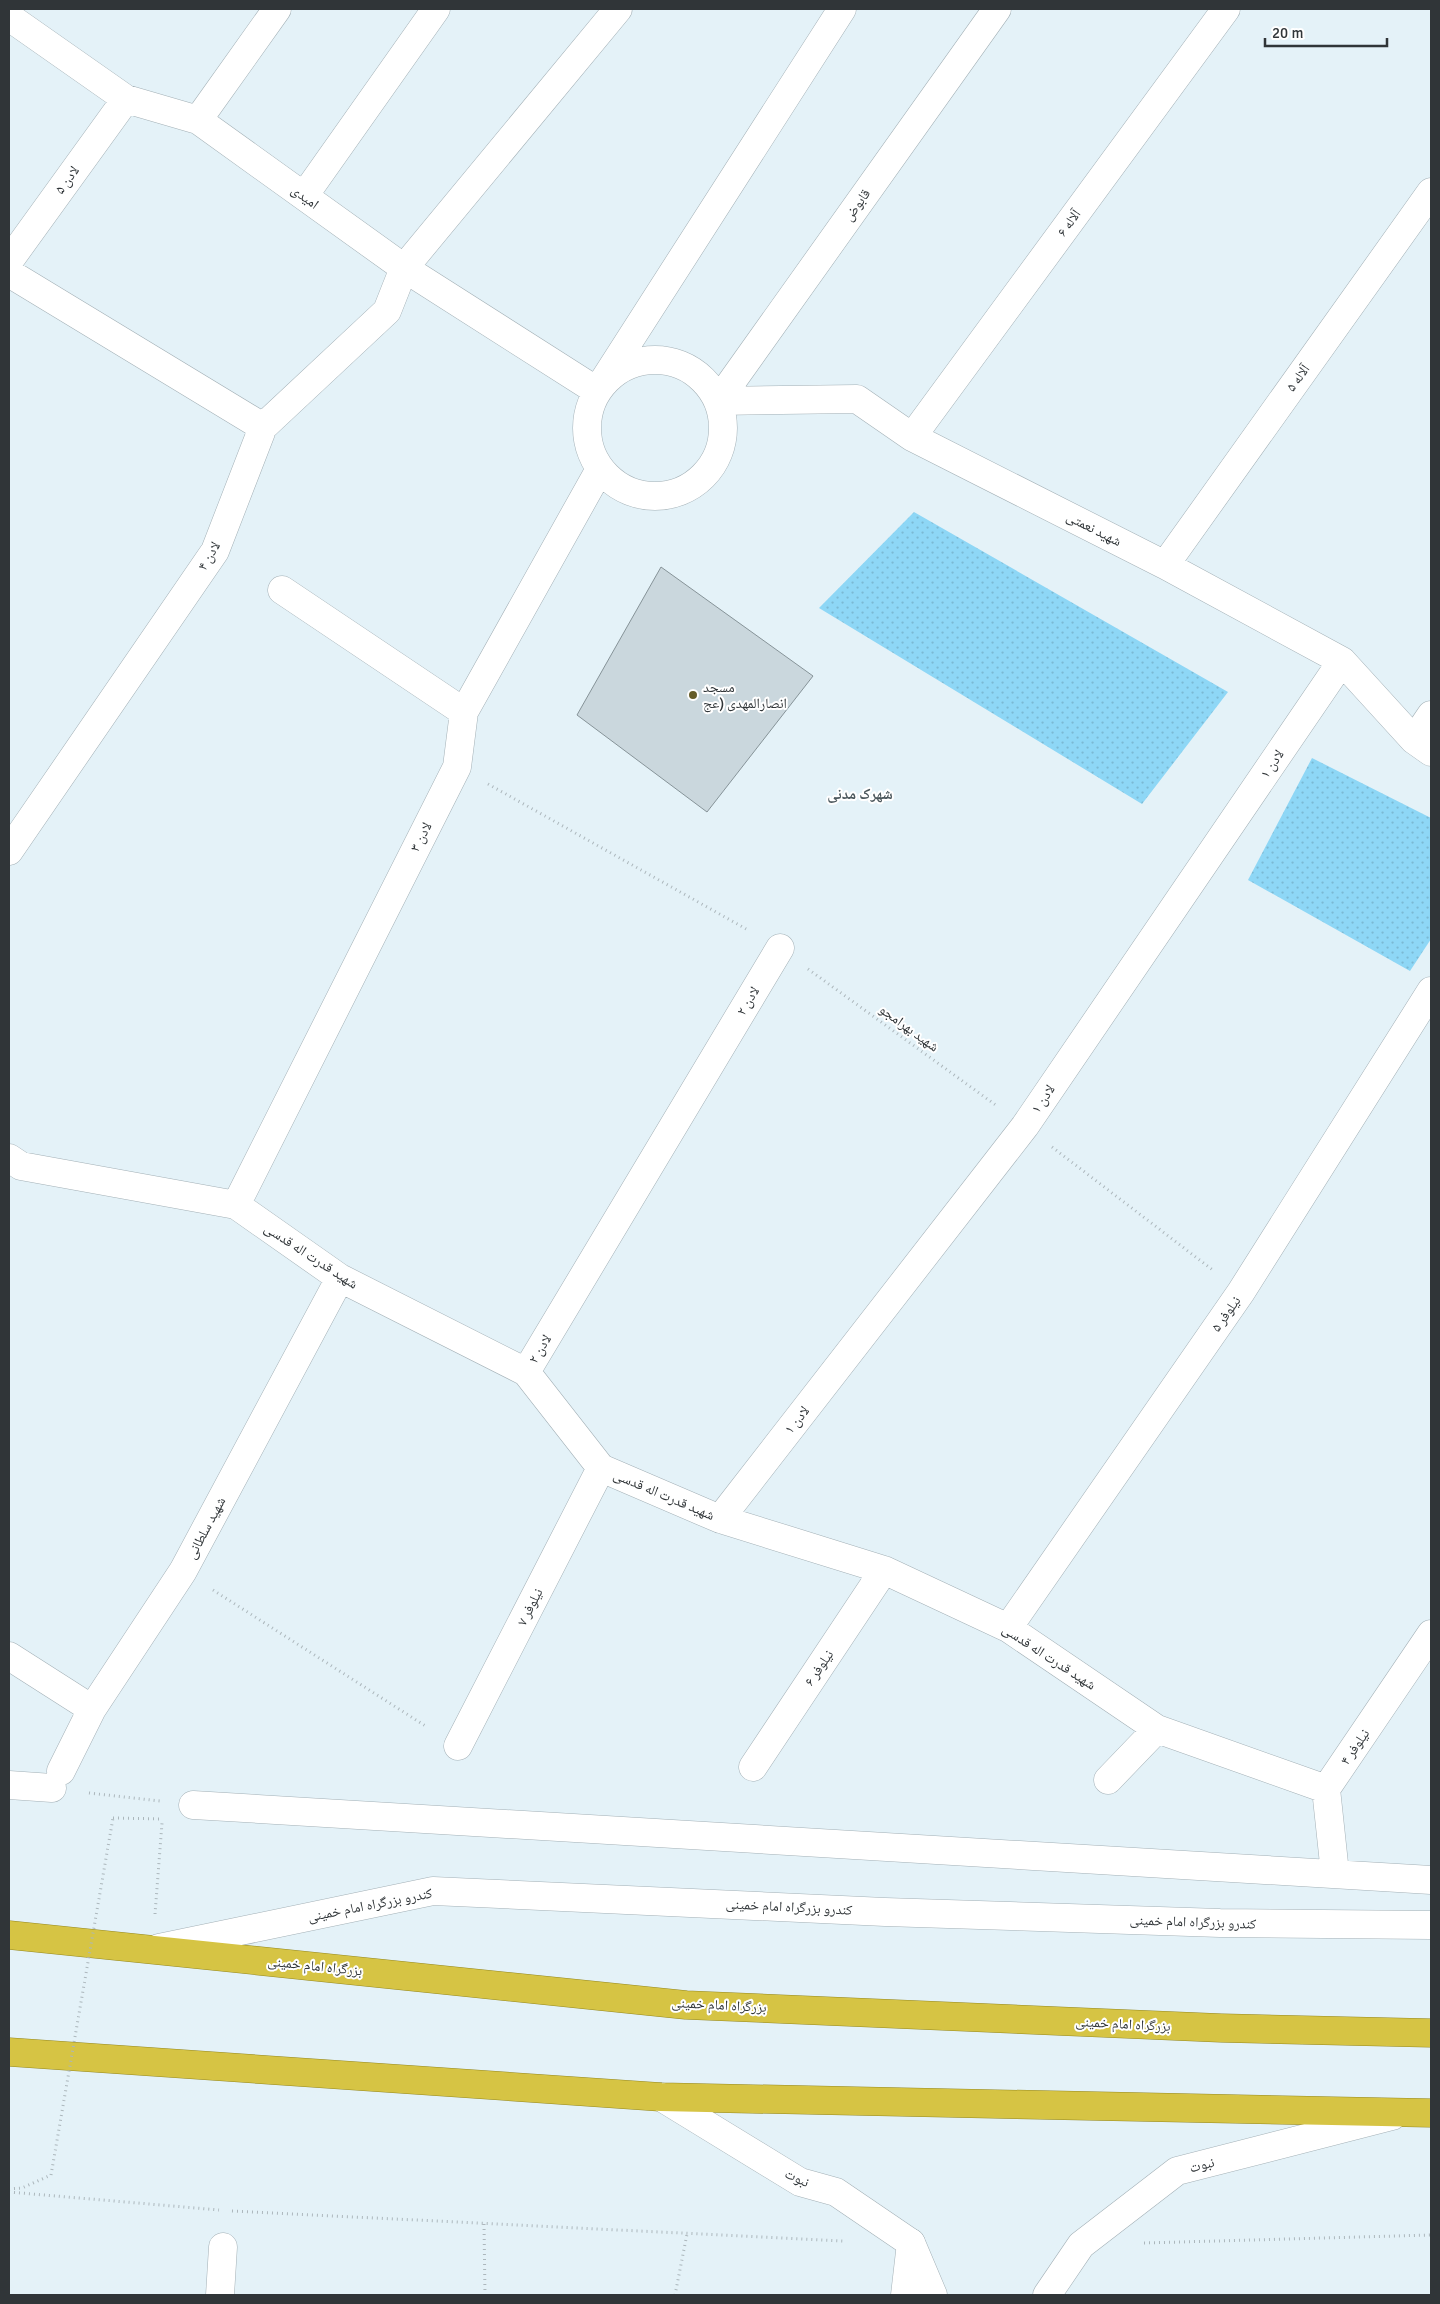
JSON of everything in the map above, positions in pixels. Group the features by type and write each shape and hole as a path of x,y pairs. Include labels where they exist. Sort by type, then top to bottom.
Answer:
{"highway":[{"name":"بزرگراه امام خمینی","path":"9,1935 686,2005 1211,2028 1431,2033"},
{"path":"9,2052 660,2098 1431,2113"}],"street":[{"path":"198,120 277,9"},
{"path":"304,196 436,9"},
{"name":"لادن ۴","path":"9,851 215,551 264,427 388,311 404,268 618,9"},
{"path":"597,391 611,375 629,364 650,360 671,362 690,370 706,383 718,401 723,422 721,444 713,464 699,480 680,491 658,496 636,493 616,485 600,469 590,452 587,431 588,411 597,391 842,9"},
{"name":"قابوض","path":"718,401 996,9"},
{"name":"آلاله ۶","path":"912,437 1226,9"},
{"name":"امیدی","path":"9,17 126,99 198,120 404,268 597,391"},
{"name":"لادن ۵","path":"9,261 126,99"},
{"name":"آلاله ۵","path":"1165,565 1431,192"},
{"path":"9,273 264,427"},
{"name":"شهید نعمتی","path":"718,401 857,399 912,437 1165,565 1342,661 1422,746"},
{"name":"لادن ۳","path":"236,1205 457,766 464,712 600,469"},
{"path":"282,590 464,712"},
{"name":"لادن ۱","path":"720,1519 1024,1126 1342,661"},
{"path":"1422,746 1431,715"},
{"name":"لادن ۲","path":"526,1372 780,948"},
{"name":"نیلوفر ۵","path":"1008,1628 1241,1292 1431,992"},
{"name":"شهید قدرت اله قدسی","path":"13,1170 236,1205 340,1278 526,1372 601,1468 720,1519 884,1570 1008,1628 1157,1730 1326,1789"},
{"name":"شهید سلطانی","path":"56,1780 92,1708 183,1571 340,1278"},
{"name":"نیلوفر ۷","path":"458,1746 601,1468"},
{"name":"نیلوفر ۶","path":"753,1767 884,1570"},
{"name":"نیلوفر ۴","path":"1326,1789 1431,1634"},
{"path":"9,1656 92,1708"},
{"path":"1108,1780 1157,1730"},
{"path":"9,1785 56,1780"},
{"path":"1326,1789 1335,1873"},
{"path":"193,1805 1431,1880"},
{"name":"کندرو بزرگراه امام خمینی","path":"152,1950 433,1891 875,1911 1269,1925 1431,1925"},
{"name":"نبوت","path":"660,2098 800,2182 836,2192 911,2243"},
{"name":"نبوت","path":"1047,2295 1081,2245 1177,2171 1403,2113"},
{"path":"905,2295 911,2243"},
{"path":"911,2243 933,2295"},
{"path":"220,2295 223,2247"}],"path":[{"path":"457,766 780,948"},
{"name":"شهید بهرامجو","path":"780,948 1024,1126 1241,1292"},
{"path":"183,1571 458,1746"},
{"path":"56,1780 193,1805"},
{"path":"9,2191 22,2188 51,2175 113,1818 162,1820 152,1950"},
{"path":"9,2191 222,2210"},
{"path":"232,2211 853,2241"},
{"path":"484,2224 485,2295"},
{"path":"675,2295 687,2234"},
{"path":"1139,2243 1431,2234"}],"shaded area":[{"path":"914,512 1228,692 1142,804 819,608"},
{"path":"1312,758 1431,818 1431,939 1410,971 1248,880"}],"building":[{"name":"مسجد انصارالمهدی (عج","path":"661,567 813,676 707,812 577,715"}],"place":[{"name":"مسجد انصارالمهدی (عج","path":"693,695"}],"district":[{"name":"شهرک مدنی","path":"860,794"}]}
